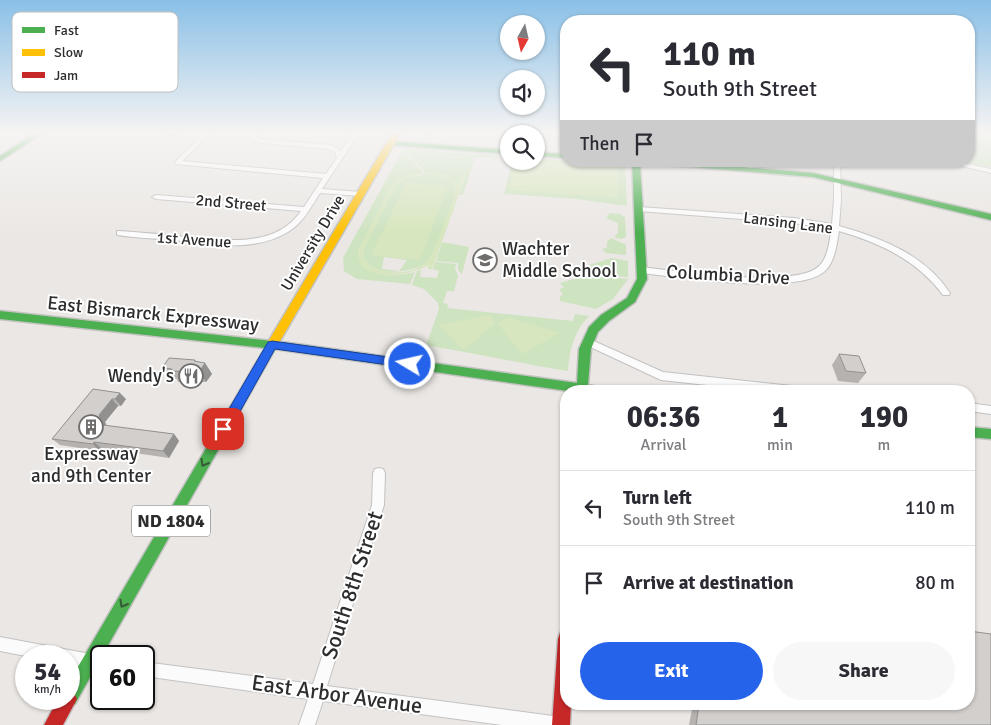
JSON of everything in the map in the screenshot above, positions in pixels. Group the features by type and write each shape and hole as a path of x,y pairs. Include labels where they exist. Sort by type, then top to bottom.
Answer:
{"main road":[{"name":"University Drive","path":"272,345 378,166"},
{"path":"582,385 583,361 587,342 598,324 632,300 640,285 642,270 636,167"},
{"path":"761,167 839,180 991,217"},
{"name":"East Bismarck Expressway","path":"0,315 272,345 560,387"},
{"name":"ND 1804","path":"105,645 272,345"},
{"path":"975,433 991,434"},
{"name":"ND 1804","path":"80,683 90,670"},
{"name":"ND 1804","path":"53,725 61,710"},
{"path":"561,725 562,710"}],"street":[{"path":"211,166 328,176"},
{"name":"1st Avenue","path":"120,233 230,243 268,238 292,226 335,166"},
{"name":"Columbia Drive","path":"642,270 756,280 795,279 809,276 822,269 831,253 839,180 838,167"},
{"path":"972,167 991,171"},
{"path":"318,191 361,194"},
{"name":"2nd Street","path":"156,198 305,210"},
{"name":"Lansing Lane","path":"639,209 800,221 835,228 868,238 900,252 925,268 938,280 946,293"},
{"path":"587,342 661,376 745,385"},
{"path":"975,407 991,410"},
{"name":"South 8th Street","path":"307,725 378,505 379,473"},
{"path":"0,644 15,647"},
{"name":"East Arbor Avenue","path":"155,670 561,725"}],"green space":[{"path":"394,166 417,166 423,172 400,178 390,188 358,251 360,260 365,267 380,274 398,275 415,272 410,284 357,279 344,271 343,258"},
{"path":"419,166 473,166 463,195 459,195 466,175 458,184 447,175 425,172"},
{"path":"545,166 625,167 627,206 577,199 504,194 510,170 545,170"},
{"path":"545,166 617,167 618,198 509,190 513,170 545,170"},
{"path":"424,172 447,175 458,184 462,174 466,175 432,269 428,269 428,265 409,273 386,275 366,269 360,262 358,251 390,188 403,177","holes":["423,174 443,177 451,182 456,190 433,252 428,259 413,270 391,272 372,267 364,258 363,250 396,185 407,178"]},
{"path":"429,174 442,176 449,180 456,190 452,205 441,237 430,259 413,269 402,271 391,272 380,270 371,266 365,260 363,250 396,185 407,178","holes":["384,257 407,260 399,271 382,269"]},
{"path":"406,183 448,186 420,260 371,255"},
{"path":"610,213 620,214 625,217 626,237 621,239 614,237 618,233 618,223 606,218"},
{"path":"611,238 626,245 626,255 606,253 602,249 607,248 607,242"},
{"path":"442,242 469,247 462,274 458,270 458,263 436,261"},
{"path":"612,258 628,261 628,277 592,274 586,266"},
{"path":"435,262 456,264 455,268 458,276 454,291 447,291 443,303 448,304 447,308 573,321 575,314 589,316 576,334 568,371 429,346 427,343 439,309 438,303 424,289 412,285 417,271 421,270 420,277 437,278 439,271 433,269"},
{"path":"588,275 628,279 613,299 596,309 560,301 560,296 563,295 559,289 564,288 560,283"},
{"path":"490,315 496,323 464,350 439,325"},
{"path":"507,317 560,333 522,354 498,324"}],"building":[{"path":"839,354 859,356 866,373 846,371"},
{"path":"169,358 195,360 205,363 199,372 171,371 172,369 162,368"},
{"name":"Expressway and 9th Center","path":"93,389 120,393 115,399 112,399 99,415 103,425 174,434 163,451 94,442 93,444 52,439"},
{"path":"975,632 991,634 991,725 696,725 698,710 975,710"}],"traffic: fast":[{"path":"582,385 585,349 593,330 605,318 631,300 642,279 636,167"},
{"path":"714,167 813,175 991,217"},
{"path":"0,315 289,347 560,386"},
{"path":"80,679 272,345"},
{"path":"975,433 991,434"}],"traffic: slow":[{"path":"272,345 377,166"}],"traffic: jam":[{"path":"53,725 62,710"},
{"path":"561,725 562,710"}],"place":[{"name":"Wachter Middle School","path":"485,260"},
{"name":"Wendy's","path":"191,376"},
{"name":"Expressway and 9th Center","path":"91,427"}],"route":[{"path":"223,429 272,345 410,364"}]}
